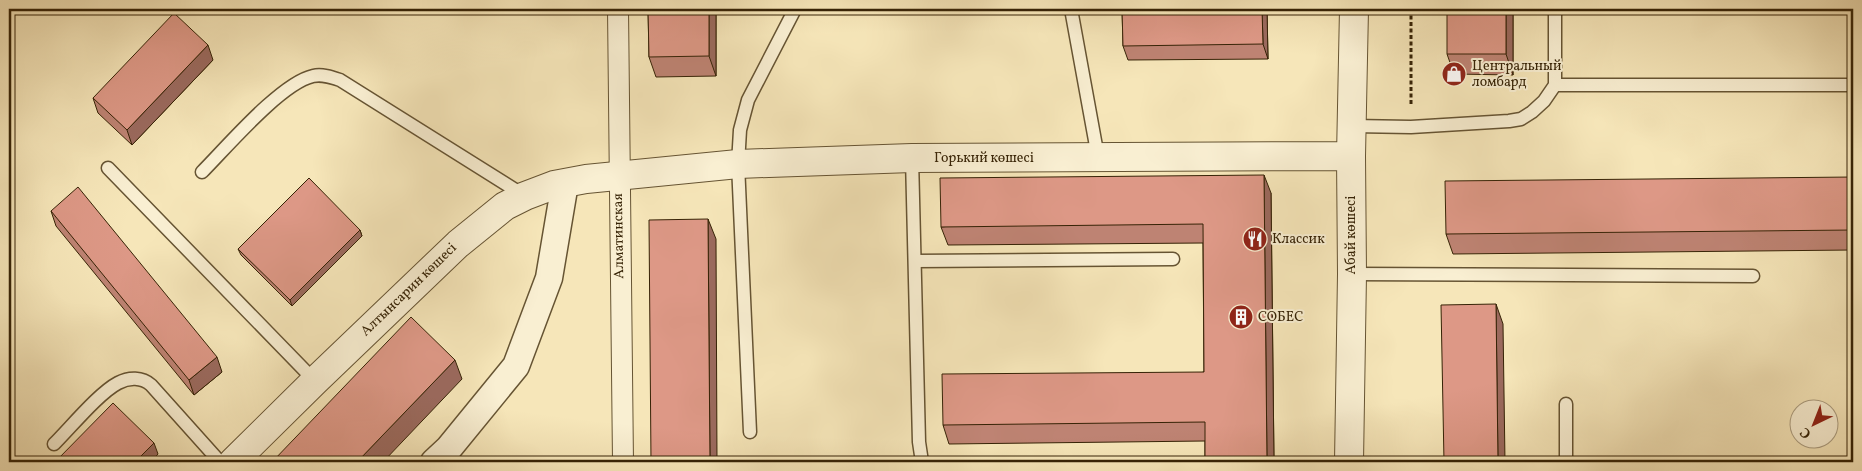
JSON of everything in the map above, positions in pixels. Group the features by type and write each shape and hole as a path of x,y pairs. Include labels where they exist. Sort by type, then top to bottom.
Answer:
{"street":[{"name":"Алматинская","path":"618,9 618,175 623,462"},
{"name":"Абай көшесі","path":"1349,462 1354,9"},
{"name":"Горький көшесі","path":"618,175 738,164 912,158 1351,156"},
{"name":"Алтынсарин көшесі","path":"233,462 315,380 458,244 505,206 525,196 565,183 618,175"},
{"path":"434,462 449,448 516,366 549,278 565,183"}],"lane":[{"path":"750,432 738,164 740,130 745,108 795,9"},
{"path":"1071,9 1098,157"},
{"path":"1353,126 1411,127 1521,119 1544,101 1555,85 1555,9"},
{"path":"202,172 278,97 312,76 322,75 340,80 525,196"},
{"path":"1555,85 1853,85"},
{"path":"912,158 922,462"},
{"path":"108,168 315,380"},
{"path":"916,261 1173,259"},
{"path":"1352,274 1753,276"},
{"path":"54,444 106,391 121,381 137,379 150,385 220,462"},
{"path":"1566,404 1566,462"}],"path":[{"path":"1410,9 1411,127"}],"building":[{"path":"648,9 709,9 709,56 649,57"},
{"path":"1122,9 1262,9 1263,44 1123,46"},
{"path":"1447,9 1506,9 1506,54 1447,54"},
{"path":"174,13 208,45 127,130 93,98"},
{"path":"1264,175 1267,462 1205,462 1205,422 943,425 942,374 1204,372 1203,224 941,227 940,178"},
{"path":"1853,177 1853,230 1446,234 1445,181"},
{"path":"309,178 360,230 290,300 238,249"},
{"path":"78,187 217,357 189,380 51,211"},
{"path":"708,219 710,462 651,462 649,220"},
{"path":"1496,304 1498,462 1444,462 1441,305"},
{"path":"411,317 455,360 357,462 272,462"},
{"path":"113,403 154,443 135,462 55,462"},
{"path":"1849,412 1853,412 1853,460 1850,460"}],"place":[{"name":"Центральный ломбард","path":"1454,74"},
{"name":"Классик","path":"1255,239"},
{"name":"СОБЕС","path":"1241,317"}]}
